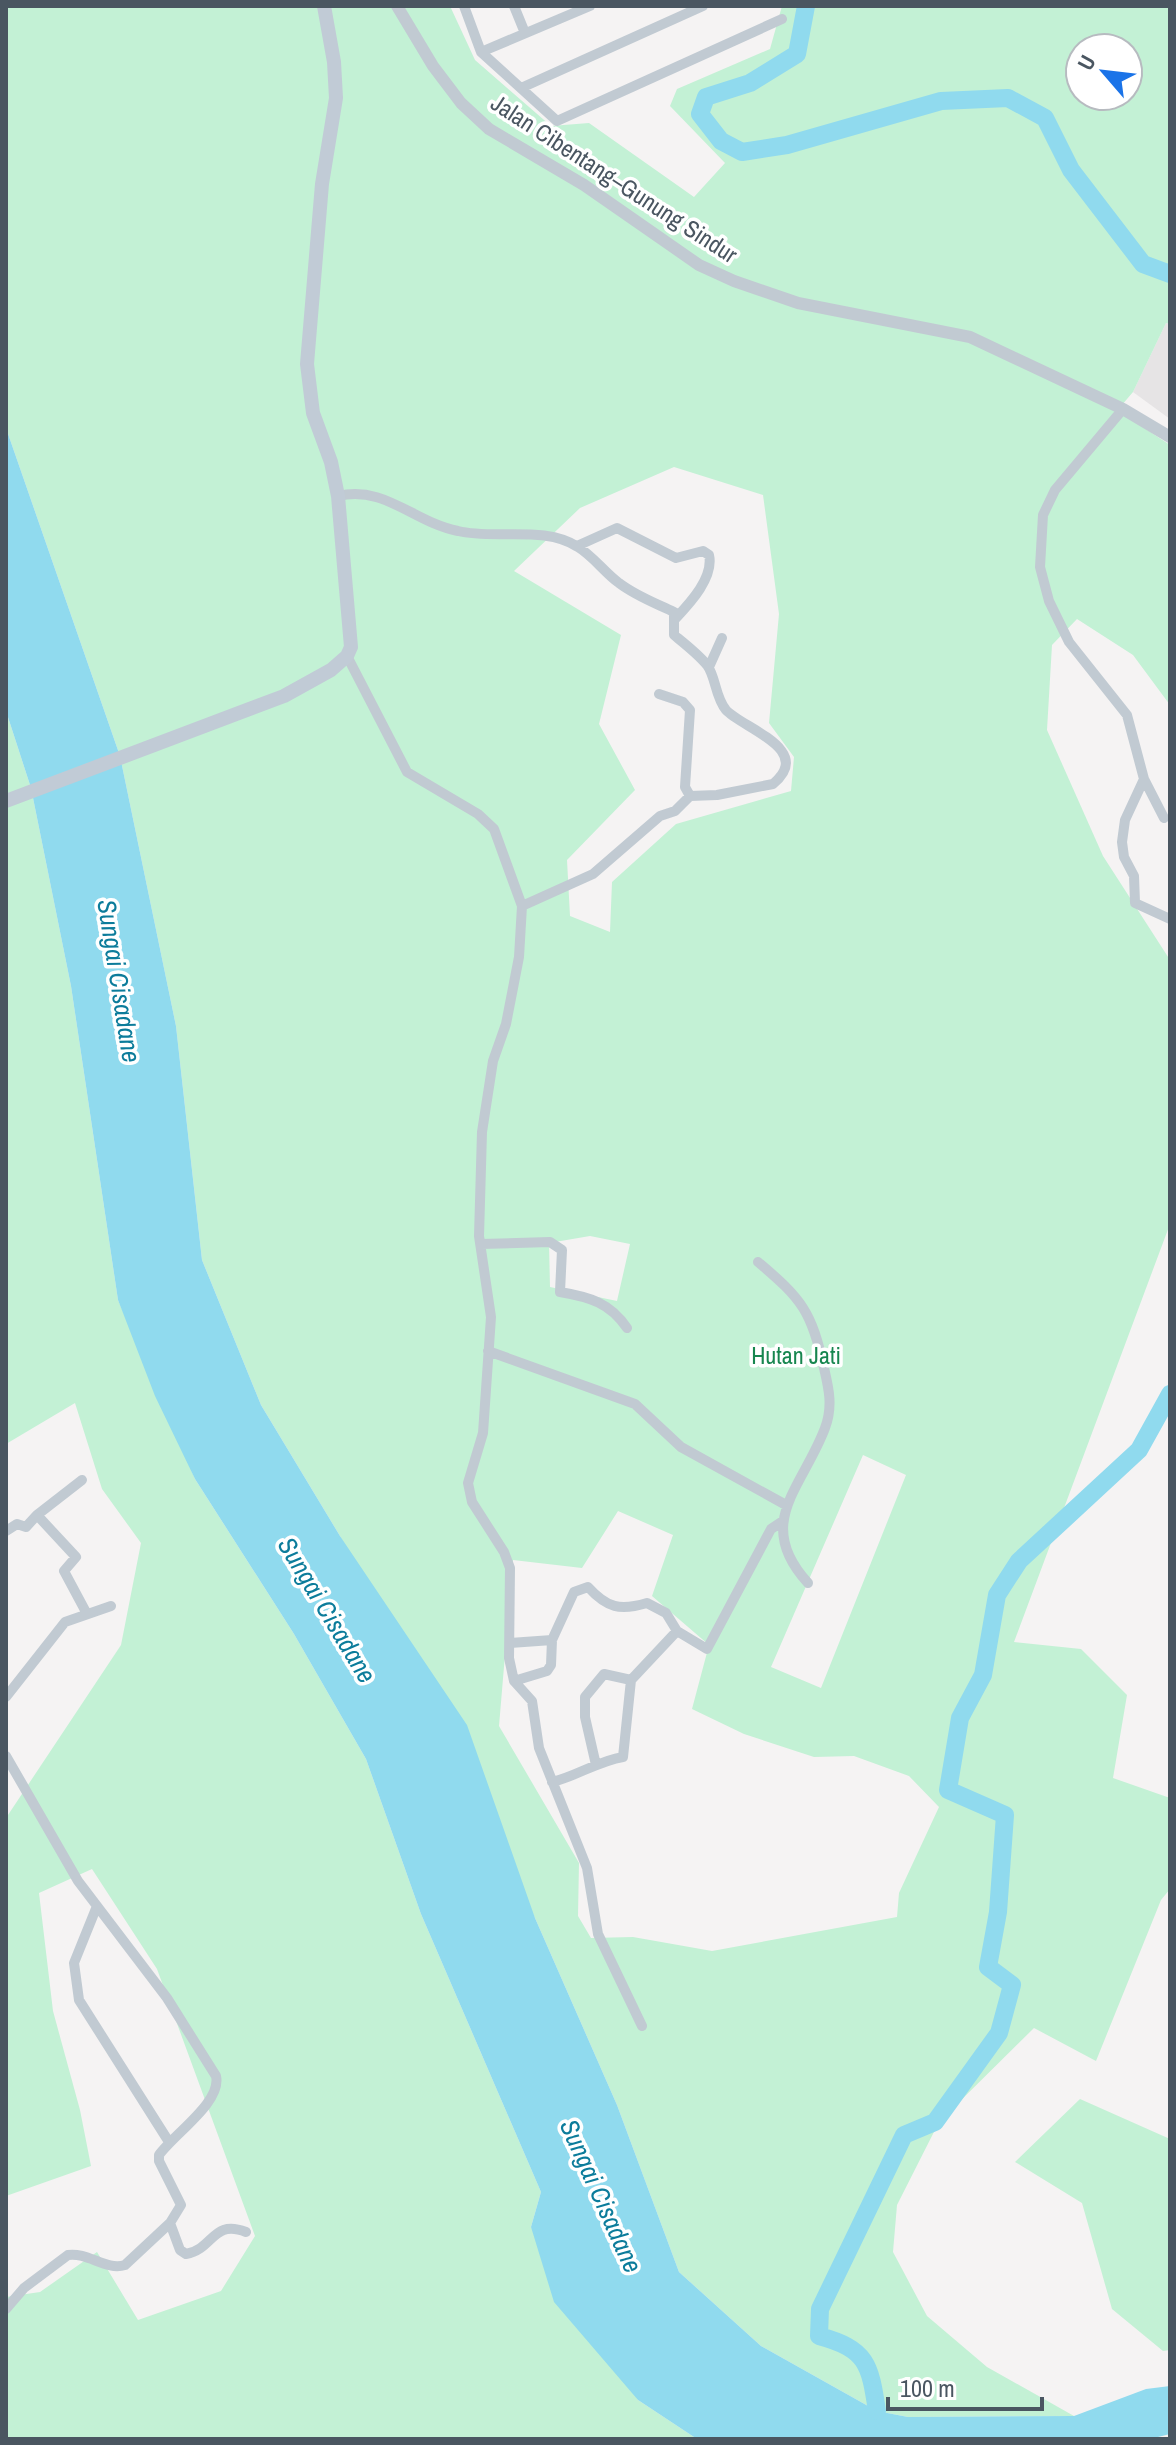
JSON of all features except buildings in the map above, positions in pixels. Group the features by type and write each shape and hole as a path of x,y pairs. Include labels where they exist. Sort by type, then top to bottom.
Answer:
{"main road":[{"path":"6,801 284,696 331,670 347,656 352,634 338,496 313,413 307,364 322,184 336,98 334,62 324,6"}],"street":[{"name":"Jalan Cibentang–Gunung Sindur","path":"397,6 406,26 433,66 461,103 489,129 584,185 699,265 798,303 970,337 1123,409 1170,437"},
{"path":"464,6 481,52 557,121 782,19"},
{"path":"514,6 525,33"},
{"path":"481,52 590,6"},
{"path":"521,88 703,6"},
{"path":"1123,409 1055,490 1043,515 1040,567 1049,601 1069,642 1127,715 1144,779 1164,818"},
{"path":"338,496 359,491 378,496 455,531 486,536 549,536 577,546 618,583 674,612 676,618"},
{"path":"577,546 617,528 676,558 703,551 709,555 712,565 706,578 672,627 674,635 709,667"},
{"path":"522,906 593,874 660,816 675,811 690,796 717,795 773,784 783,771 782,753 767,734 738,721 724,709 713,687 709,667 722,638"},
{"path":"347,656 407,772 478,814 494,829 522,906 519,957 506,1024 493,1061 482,1132 481,1244 491,1317 483,1433 468,1483 472,1502 510,1568 510,1643 514,1681 532,1701 539,1748 587,1868 598,1934 642,2026"},
{"path":"659,694 683,702 690,710 685,787 690,796"},
{"path":"1144,779 1125,820 1124,857 1134,876 1135,903 1170,919"},
{"path":"481,1244 550,1242 562,1250 560,1292 593,1298 617,1314 627,1328"},
{"path":"758,1262 790,1289 815,1322 831,1401 825,1428 786,1505 783,1521 787,1554 808,1583"},
{"path":"488,1351 635,1404 681,1447 786,1505"},
{"path":"6,1531 17,1524 26,1527 82,1480"},
{"path":"37,1515 76,1557 64,1571 87,1614"},
{"path":"514,1681 547,1671 551,1665 552,1640 574,1592 588,1587 603,1603 624,1610 647,1603 666,1613 677,1631 707,1649 771,1529 783,1521"},
{"path":"6,1697 65,1622 111,1606"},
{"path":"552,1782 577,1776 596,1765 623,1757 631,1680 677,1631"},
{"path":"510,1643 552,1640"},
{"path":"596,1765 585,1717 585,1697 604,1674 631,1680"},
{"path":"6,1756 78,1881 167,1998 216,2076 218,2086 213,2099 169,2142 159,2161 181,2205 170,2223 125,2265 117,2267 76,2254 68,2255 24,2288 6,2309"},
{"path":"97,1906 74,1963 79,2000 169,2142"},
{"path":"170,2223 180,2250 186,2254 198,2252 220,2230 235,2228 246,2232"}],"shaded area":[{"path":"1166,323 1170,324 1170,419 1133,392"}],"green space":[{"name":"Hutan Jati","path":"6,6 450,6 475,60 551,126 589,123 694,197 725,163 670,106 677,89 770,49 782,6 1170,6 1170,324 1166,323 1133,392 1062,475 1123,414 1170,445 1170,705 1133,655 1077,619 1052,645 1047,730 1103,856 1170,960 1170,1224 1014,1642 1081,1649 1127,1695 1113,1778 1170,1798 1170,1889 1161,1900 1096,2061 1034,2028 939,2122 897,2205 893,2252 927,2316 987,2367 1074,2416 908,2417 877,2411 761,2346 679,2272 617,2105 535,1918 340,1536 261,1405 202,1260 176,1026 120,756 6,428","holes":["674,467 763,495 779,614 769,723 794,757 791,791 676,824 612,882 610,932 570,916 567,860 635,790 599,724 621,635 514,571 580,508","590,1236 630,1244 617,1301 550,1287 549,1243","863,1455 906,1475 821,1688 771,1667","618,1511 673,1535 652,1596 709,1645 692,1709 744,1734 814,1757 854,1756 909,1776 939,1807 899,1893 897,1917 712,1951 633,1937 591,1938 578,1916 579,1863 499,1726 513,1560 582,1568"]},
{"path":"6,711 31,788 71,986 118,1300 195,1479 294,1634 366,1759 421,1914 541,2192 531,2227 638,2400 697,2439 6,2439 6,2297 40,2292 97,2252 138,2320 221,2291 255,2236 157,1969 92,1869 39,1893 53,2011 80,2110 91,2166 6,2196 6,1818 121,1645 141,1543 102,1489 75,1403 6,1444"},
{"path":"1080,2099 1170,2139 1170,2350 1163,2351 1112,2309 1082,2203 1015,2162"}],"water":[{"name":"Sungai Cisadane","path":"6,428 120,756 176,1026 202,1260 261,1405 340,1536 467,1725 535,1918 617,2105 679,2272 761,2346 877,2411 908,2417 1074,2416 1146,2389 1170,2386 1170,2434 1150,2439 697,2439 638,2400 554,2302 531,2227 541,2192 421,1914 366,1759 294,1634 195,1479 155,1396 118,1300 71,986 31,788 6,711"}],"waterway":[{"path":"806,6 797,54 750,83 706,97 700,114 721,141 742,152 787,145 941,101 1008,98 1045,118 1071,170 1143,264 1170,274"},
{"path":"877,2411 872,2381 857,2353 819,2336 820,2309 904,2135 935,2122 999,2033 1012,1985 988,1967 998,1912 1005,1815 948,1790 960,1718 983,1675 997,1595 1019,1561 1139,1450 1170,1394"}]}
